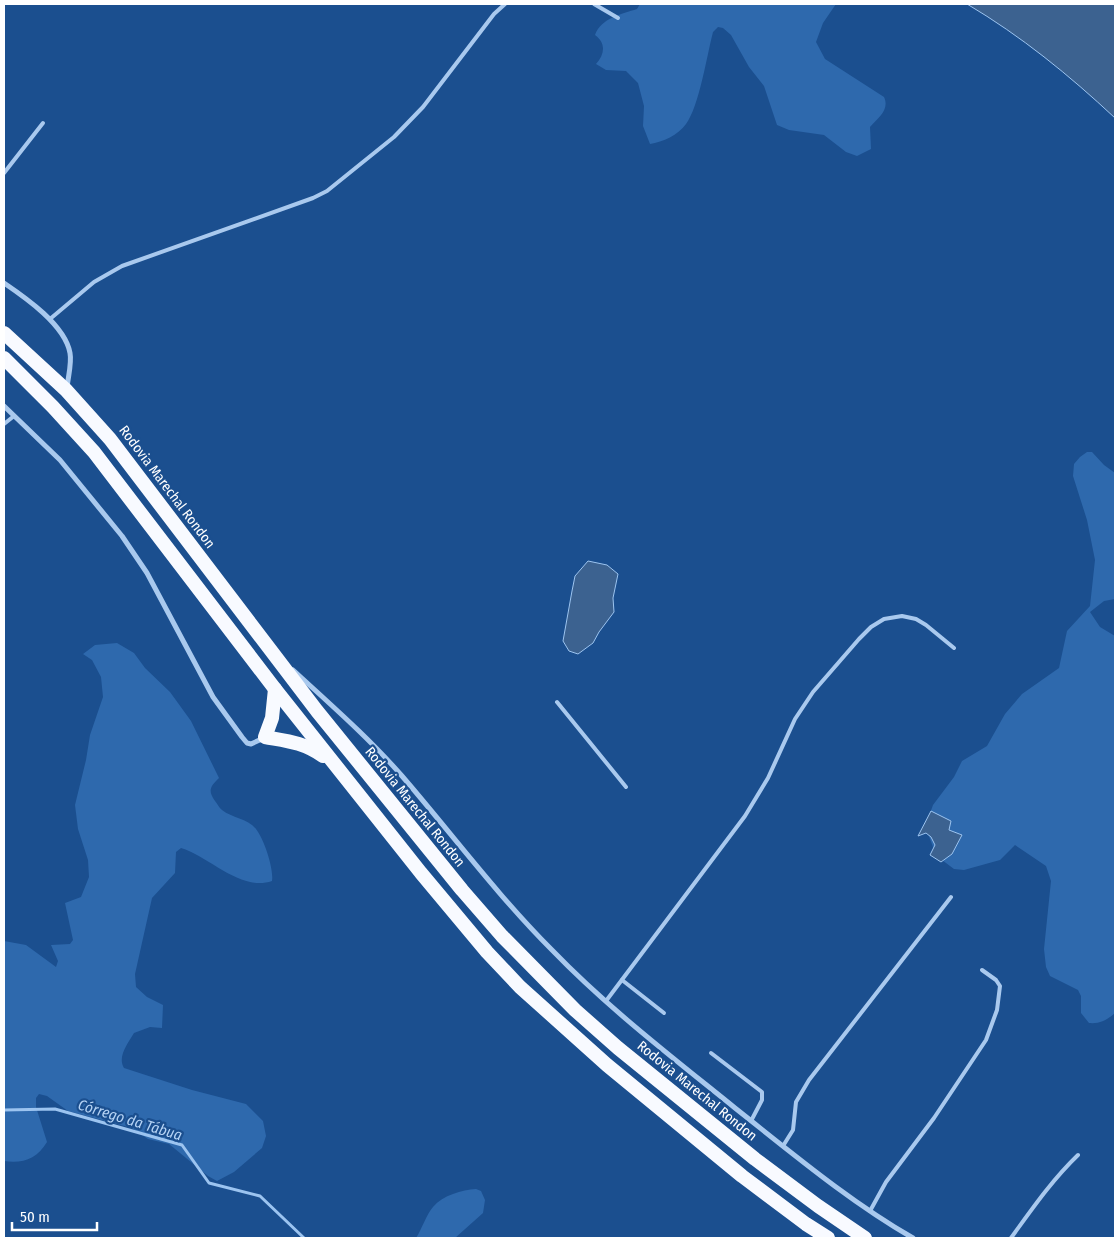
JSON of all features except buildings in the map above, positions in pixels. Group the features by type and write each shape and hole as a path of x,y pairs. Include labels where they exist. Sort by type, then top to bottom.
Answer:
{"highway":[{"name":"Rodovia Marechal Rondon","path":"4,333 66,390 110,439 323,718 462,890 502,936 548,984 618,1048 755,1159 865,1238"},
{"path":"4,358 53,407 94,452 275,689 420,873 487,952 520,987 607,1065 735,1170 806,1224 828,1238"},
{"path":"275,689 272,718 265,737 306,745 335,765"}],"street":[{"path":"4,283 50,319 65,340 70,353 66,390"},
{"path":"4,406 60,460 122,536 147,573 213,697 242,737 251,744 265,737"},
{"path":"266,645 371,742 402,775 495,887 551,949 606,1001 647,1038 809,1167 870,1211 913,1238"}],"lane":[{"path":"50,319 94,282 122,266 313,198 327,191 394,137 423,107 494,14 505,4"},
{"path":"594,4 618,18"},
{"path":"4,173 43,123"},
{"path":"4,424 14,416"},
{"path":"606,1001 745,816 768,778 795,719 813,692 871,627 884,619 902,616 916,619 954,648"},
{"path":"557,702 626,787"},
{"path":"783,1146 793,1130 796,1102 809,1080 951,897"},
{"path":"870,1211 886,1182 934,1118 986,1040 998,1010 1000,986 996,980 982,970"},
{"path":"622,980 664,1013"},
{"path":"711,1053 762,1092 762,1100 751,1121"},
{"path":"1011,1238 1064,1168 1078,1154"}],"shaded area":[{"path":"640,4 836,4 823,23 816,42 825,59 884,97 884,110 870,127 871,149 857,156 846,152 824,135 789,130 777,125 764,86 749,67 731,35 723,28 718,27 713,32 699,93 691,116 683,128 675,135 660,142 650,144 643,126 644,106 638,83 626,71 606,70 596,64 603,53 603,45 595,35 598,29 607,21 637,9"},
{"path":"967,4 1115,4 1115,118 1044,57 1006,29"},
{"path":"1087,452 1092,452 1104,465 1115,473 1115,599 1104,601 1090,612 1100,627 1115,636 1115,1013 1097,1023 1089,1023 1081,1013 1081,996 1078,990 1050,976 1046,967 1044,949 1051,881 1046,866 1015,845 1000,860 964,870 954,869 942,860 933,847 927,831 928,819 933,805 954,777 962,761 987,746 1005,714 1022,694 1059,668 1067,631 1090,606 1095,560 1087,520 1073,476 1074,464"},
{"path":"588,561 607,565 618,574 613,598 614,612 593,643 578,654 569,651 563,641 575,576"},
{"path":"117,643 134,653 145,668 170,692 191,721 219,778 211,788 211,794 222,810 252,825 256,829 270,862 272,881 249,882 237,878 192,852 181,848 176,852 175,873 152,898 135,974 136,987 147,997 163,1005 162,1028 150,1027 134,1033 123,1055 122,1064 124,1068 192,1090 246,1104 263,1121 266,1136 262,1148 234,1172 217,1181 208,1176 169,1144 148,1139 132,1128 68,1111 47,1096 39,1094 36,1098 36,1107 47,1142 39,1153 28,1159 17,1162 4,1161 4,941 26,945 56,967 58,961 51,945 70,944 73,940 65,903 81,897 89,877 88,860 78,829 75,805 90,735 103,697 101,677 92,660 83,654 95,645"},
{"path":"931,811 951,821 949,830 962,835 952,854 941,862 930,855 935,845 931,837 926,833 918,836"},
{"path":"476,1189 481,1191 485,1200 483,1213 455,1238 416,1238 428,1214 437,1203 453,1194"}],"waterway":[{"name":"Córrego da Tábua","path":"4,1110 55,1109 182,1145 209,1183 260,1196 304,1238"}]}
